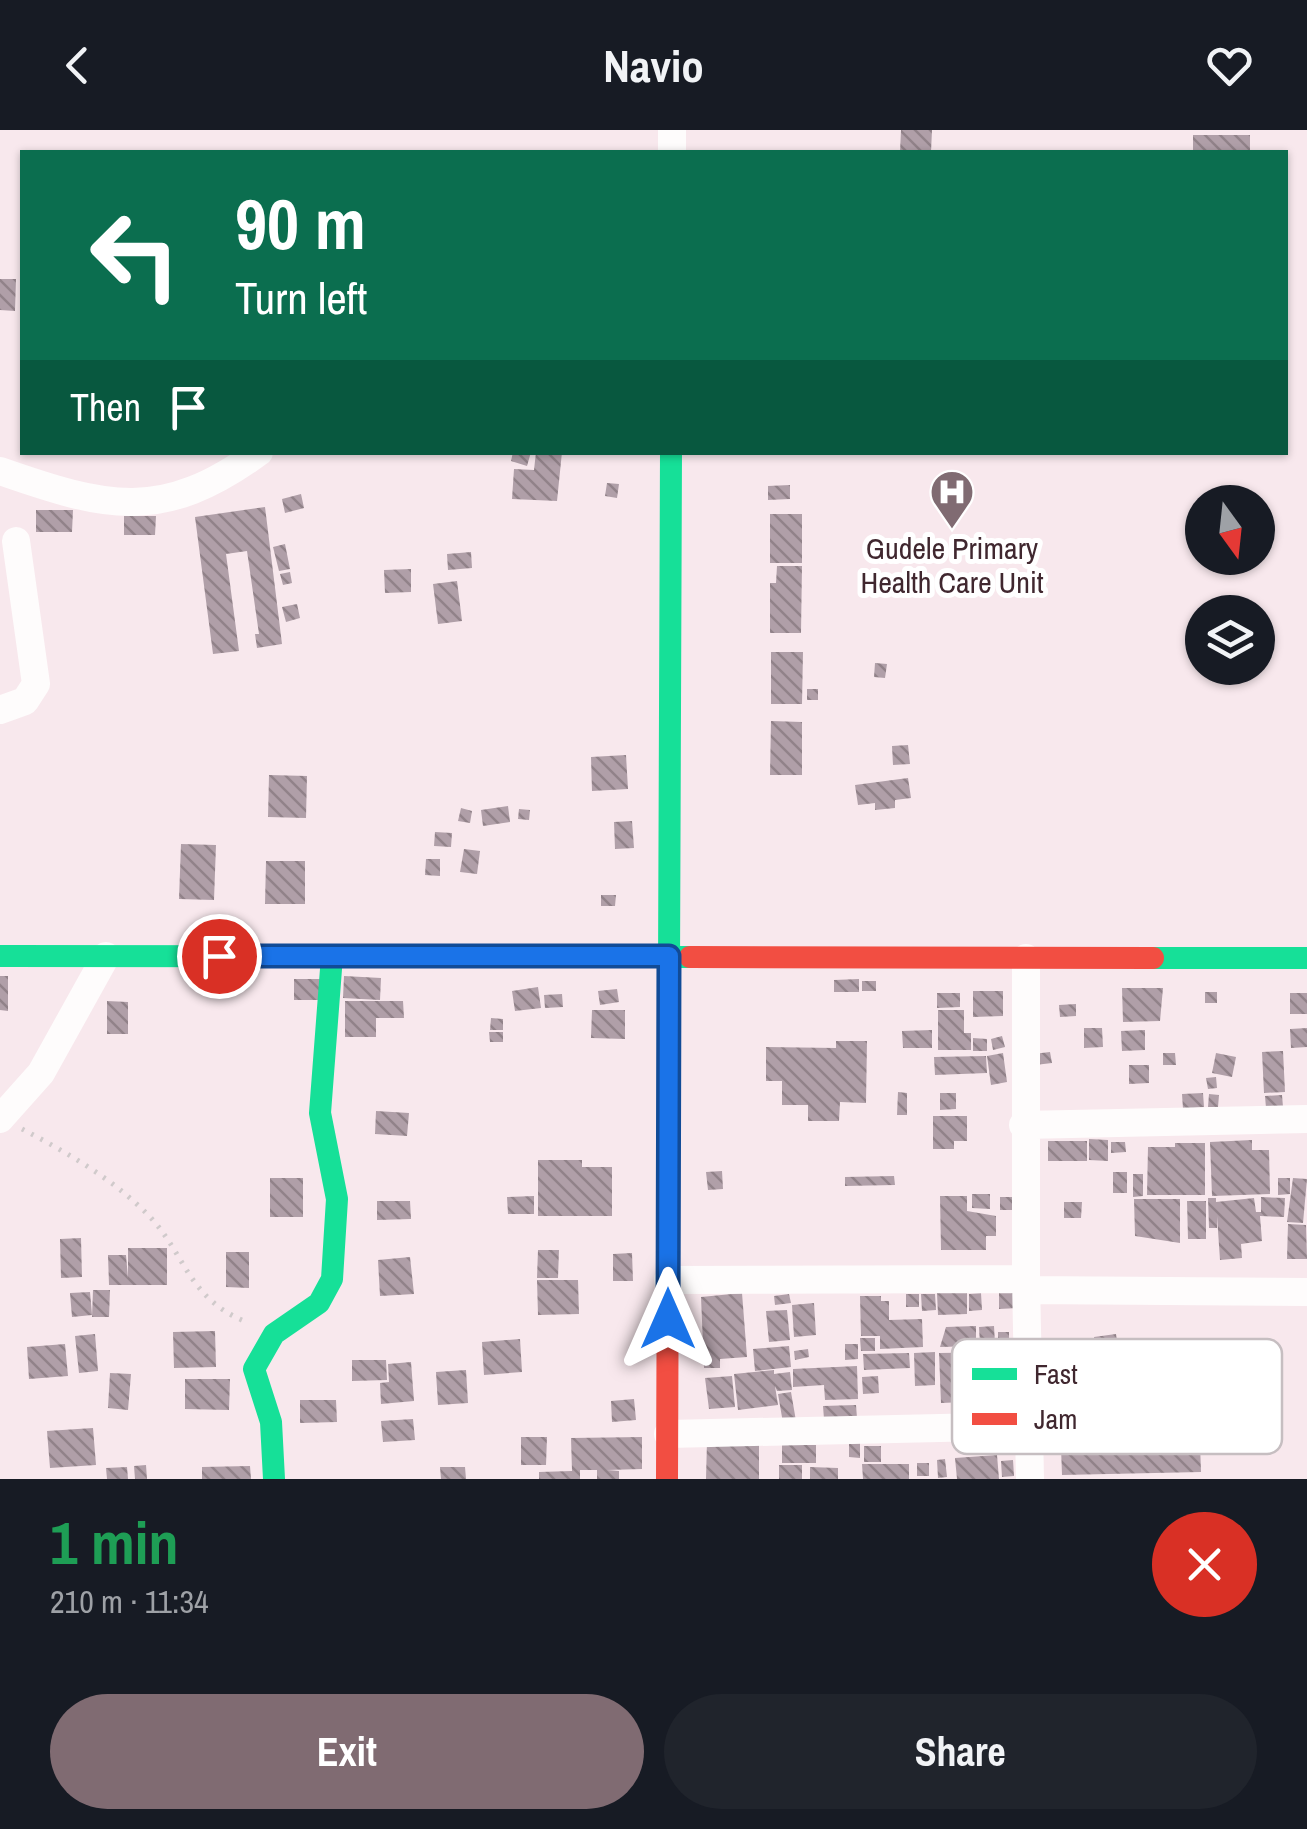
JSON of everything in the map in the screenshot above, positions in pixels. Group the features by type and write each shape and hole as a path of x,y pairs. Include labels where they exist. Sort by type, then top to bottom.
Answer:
{"street":[{"path":"0,471 122,505 159,502 200,487 254,455"},
{"path":"668,1479 671,455"},
{"path":"0,710 24,700 36,684 16,542"},
{"path":"0,956 1307,958"},
{"path":"1,1119 41,1074 106,956"},
{"path":"274,1479 272,1422 254,1369 274,1334 319,1303 332,1279 337,1199 320,1113 332,956"},
{"path":"1026,958 1023,1125 1027,1339"},
{"path":"1023,1125 1307,1120"},
{"path":"668,1280 1307,1292"},
{"path":"668,1434 952,1428"},
{"path":"1029,1454 1030,1479"}],"path":[{"path":"1,1119 118,1188 152,1219 200,1289 224,1313 274,1334"}],"building":[{"path":"901,130 932,130 931,150 900,150"},
{"path":"1193,135 1250,135 1250,150 1193,150"},
{"path":"0,279 16,279 15,311 0,310"},
{"path":"512,455 530,455 527,466 511,461"},
{"path":"536,455 562,455 557,501 512,499 514,469 534,470"},
{"path":"607,483 619,484 617,498 605,496"},
{"path":"790,485 790,499 768,500 768,486"},
{"path":"301,494 304,508 285,513 282,499"},
{"path":"265,507 282,644 257,648 255,634 259,634 247,551 226,554 239,651 213,654 195,517"},
{"path":"36,510 73,510 72,532 36,532"},
{"path":"770,514 802,514 802,563 770,563"},
{"path":"124,516 156,516 155,535 124,535"},
{"path":"285,544 290,569 279,571 273,547"},
{"path":"471,552 472,568 448,570 447,554"},
{"path":"777,566 802,566 801,633 770,633 770,583 776,583"},
{"path":"411,569 411,592 385,593 384,570"},
{"path":"290,572 292,583 283,585 280,574"},
{"path":"457,581 462,621 438,624 433,584"},
{"path":"297,604 300,618 286,622 282,607"},
{"path":"771,652 803,652 802,704 771,704"},
{"path":"875,663 887,664 885,678 874,677"},
{"path":"807,689 818,689 818,700 807,700"},
{"path":"771,721 802,722 802,775 770,775"},
{"path":"908,745 910,764 893,765 892,746"},
{"path":"626,755 628,789 592,791 591,757"},
{"path":"269,775 307,776 306,818 268,817"},
{"path":"908,778 911,798 895,800 895,808 875,810 875,803 858,805 855,785"},
{"path":"508,806 510,822 483,826 481,810"},
{"path":"461,808 472,811 470,823 458,821"},
{"path":"519,809 530,810 529,820 518,819"},
{"path":"632,821 634,848 615,849 614,822"},
{"path":"435,832 452,833 451,847 434,846"},
{"path":"181,844 216,845 214,900 179,899"},
{"path":"464,849 480,851 477,874 460,872"},
{"path":"426,859 440,859 440,876 425,875"},
{"path":"266,861 305,861 305,904 265,904"},
{"path":"601,895 616,895 615,906 601,906"},
{"path":"0,976 8,976 8,1011 0,1010"},
{"path":"344,976 381,978 380,1000 343,998"},
{"path":"294,979 324,979 325,1000 294,1000"},
{"path":"859,979 859,992 834,992 834,980"},
{"path":"862,981 876,981 876,991 862,991"},
{"path":"538,987 541,1008 515,1011 512,991"},
{"path":"1122,988 1163,988 1160,1021 1123,1022"},
{"path":"617,989 619,1002 600,1005 598,991"},
{"path":"973,991 1003,991 1003,1016 973,1017"},
{"path":"1205,992 1217,992 1217,1003 1205,1003"},
{"path":"937,993 960,993 960,1007 937,1008"},
{"path":"1290,993 1307,993 1307,1014 1290,1014"},
{"path":"562,994 563,1007 545,1008 544,995"},
{"path":"107,1001 128,1002 128,1034 107,1034"},
{"path":"345,1001 403,1001 404,1018 376,1018 376,1037 345,1037"},
{"path":"1076,1004 1076,1016 1060,1017 1059,1005"},
{"path":"592,1010 625,1010 625,1039 591,1038"},
{"path":"938,1010 964,1010 964,1033 971,1033 971,1050 938,1050"},
{"path":"491,1018 503,1019 503,1030 490,1030"},
{"path":"1084,1028 1102,1028 1103,1047 1084,1048"},
{"path":"1307,1028 1307,1047 1291,1048 1290,1029"},
{"path":"932,1030 932,1048 903,1048 902,1031"},
{"path":"1145,1030 1145,1050 1122,1051 1121,1031"},
{"path":"489,1032 503,1032 503,1042 490,1042"},
{"path":"1002,1036 1005,1047 993,1050 991,1039"},
{"path":"973,1038 987,1039 987,1051 973,1051"},
{"path":"836,1041 867,1041 866,1103 840,1102 839,1121 808,1121 808,1105 782,1105 782,1081 766,1081 766,1047 836,1048"},
{"path":"1283,1051 1285,1092 1264,1093 1262,1052"},
{"path":"1050,1052 1052,1063 1035,1065 1033,1054"},
{"path":"1003,1053 1007,1082 991,1085 987,1056"},
{"path":"1163,1053 1175,1053 1176,1065 1163,1065"},
{"path":"1216,1053 1236,1057 1232,1077 1212,1073"},
{"path":"986,1056 987,1073 935,1075 934,1057"},
{"path":"1129,1065 1149,1065 1149,1083 1129,1084"},
{"path":"1216,1077 1217,1088 1208,1089 1206,1078"},
{"path":"898,1092 907,1093 907,1115 897,1115"},
{"path":"940,1093 956,1093 956,1109 940,1110"},
{"path":"1203,1093 1204,1107 1183,1109 1182,1094"},
{"path":"1209,1094 1219,1095 1218,1107 1208,1107"},
{"path":"1282,1095 1283,1107 1266,1108 1265,1096"},
{"path":"376,1111 409,1113 407,1136 375,1134"},
{"path":"933,1116 967,1116 967,1141 954,1141 954,1149 933,1149"},
{"path":"1089,1139 1108,1140 1108,1161 1089,1160"},
{"path":"1252,1140 1252,1150 1269,1150 1270,1194 1212,1196 1210,1142"},
{"path":"1048,1141 1087,1141 1087,1161 1048,1161"},
{"path":"1111,1142 1125,1142 1126,1152 1111,1153"},
{"path":"1175,1143 1205,1143 1205,1195 1147,1195 1148,1147 1175,1147"},
{"path":"538,1160 582,1160 582,1167 612,1167 612,1216 538,1216"},
{"path":"722,1171 723,1189 708,1190 706,1172"},
{"path":"1113,1172 1127,1172 1127,1193 1113,1193"},
{"path":"1133,1174 1143,1174 1143,1196 1133,1197"},
{"path":"894,1176 895,1185 845,1186 845,1177"},
{"path":"270,1178 303,1178 303,1217 270,1217"},
{"path":"1278,1178 1290,1178 1290,1194 1278,1195"},
{"path":"1293,1178 1307,1179 1303,1223 1287,1222"},
{"path":"972,1194 990,1194 990,1209 972,1208"},
{"path":"534,1196 534,1214 508,1214 507,1197"},
{"path":"940,1196 967,1196 967,1211 996,1216 996,1236 986,1236 986,1250 941,1250"},
{"path":"1000,1197 1016,1197 1016,1210 1000,1210"},
{"path":"1261,1197 1285,1198 1284,1217 1260,1216 1262,1241 1241,1244 1242,1258 1220,1260 1217,1216 1217,1228 1209,1228 1208,1198 1216,1198 1216,1202 1254,1198 1256,1212 1261,1212"},
{"path":"1134,1199 1180,1199 1180,1243 1135,1236"},
{"path":"377,1201 410,1201 411,1219 377,1220"},
{"path":"1187,1201 1206,1201 1206,1239 1188,1239"},
{"path":"1064,1202 1082,1202 1081,1218 1064,1218"},
{"path":"1288,1224 1306,1225 1307,1259 1287,1259"},
{"path":"81,1238 82,1277 61,1278 60,1239"},
{"path":"128,1248 167,1248 167,1285 109,1285 108,1255 126,1255 128,1278"},
{"path":"538,1250 559,1250 558,1278 537,1278"},
{"path":"226,1252 249,1252 249,1288 226,1287"},
{"path":"632,1253 633,1281 613,1281 613,1254"},
{"path":"410,1257 414,1294 380,1296 378,1260"},
{"path":"537,1280 578,1280 579,1314 538,1315"},
{"path":"93,1290 110,1290 109,1317 92,1317"},
{"path":"999,1290 1017,1290 1018,1308 999,1309"},
{"path":"90,1292 92,1315 72,1317 70,1293"},
{"path":"967,1292 967,1314 938,1315 937,1293"},
{"path":"742,1293 747,1357 720,1359 720,1368 704,1368 701,1297"},
{"path":"981,1293 982,1310 969,1311 969,1294"},
{"path":"789,1294 791,1303 775,1305 774,1296"},
{"path":"906,1294 919,1294 919,1307 906,1307"},
{"path":"921,1294 935,1294 936,1310 922,1311"},
{"path":"860,1296 881,1296 881,1301 889,1301 889,1320 922,1319 923,1347 880,1349 880,1336 861,1336"},
{"path":"814,1303 816,1335 794,1337 792,1305"},
{"path":"787,1310 790,1340 769,1342 766,1311"},
{"path":"976,1326 976,1339 952,1339 952,1347 940,1347 946,1327"},
{"path":"994,1326 995,1339 980,1339 979,1327"},
{"path":"215,1331 216,1367 174,1368 173,1332"},
{"path":"998,1332 1009,1332 1009,1339 998,1339"},
{"path":"95,1334 98,1371 79,1373 75,1336"},
{"path":"1116,1334 1117,1339 1094,1339"},
{"path":"860,1338 875,1338 875,1351 861,1351"},
{"path":"520,1339 522,1372 484,1375 482,1342"},
{"path":"65,1344 68,1376 29,1379 27,1347"},
{"path":"845,1344 858,1344 858,1359 845,1360"},
{"path":"789,1346 791,1367 755,1371 753,1349"},
{"path":"808,1349 809,1357 795,1360 794,1351"},
{"path":"935,1352 935,1385 915,1386 914,1353"},
{"path":"909,1353 910,1368 864,1370 863,1354"},
{"path":"939,1353 952,1353 952,1403 941,1403"},
{"path":"352,1360 386,1360 387,1380 352,1381"},
{"path":"411,1362 414,1401 381,1404 380,1383 389,1382 388,1364"},
{"path":"857,1366 858,1399 825,1400 824,1385 793,1387 793,1369"},
{"path":"466,1370 468,1403 438,1405 436,1372"},
{"path":"774,1370 774,1374 790,1372 792,1390 777,1391 775,1386 778,1405 738,1410 734,1374"},
{"path":"110,1373 131,1374 128,1410 108,1408"},
{"path":"732,1376 735,1407 709,1409 705,1378"},
{"path":"878,1376 879,1393 863,1394 862,1377"},
{"path":"185,1379 230,1379 229,1410 185,1409"},
{"path":"791,1392 796,1421 783,1423 778,1394"},
{"path":"634,1399 636,1420 612,1422 611,1401"},
{"path":"300,1400 336,1400 337,1422 300,1423"},
{"path":"856,1405 857,1418 824,1419 823,1406"},
{"path":"413,1419 415,1440 383,1442 381,1421"},
{"path":"93,1428 96,1465 50,1468 47,1431"},
{"path":"521,1437 547,1437 546,1465 521,1465"},
{"path":"642,1437 642,1469 607,1470 619,1471 619,1479 597,1479 597,1470 580,1470 580,1479 539,1479 539,1472 572,1471 571,1438"},
{"path":"707,1441 759,1441 759,1479 706,1479"},
{"path":"860,1443 860,1458 849,1457 849,1444"},
{"path":"782,1445 816,1445 816,1463 782,1463"},
{"path":"864,1446 881,1446 881,1462 864,1462"},
{"path":"1061,1454 1200,1454 1201,1472 1062,1475"},
{"path":"997,1455 999,1479 957,1479 955,1458"},
{"path":"945,1459 947,1477 938,1478 937,1460"},
{"path":"1013,1460 1014,1476 1002,1477 1001,1461"},
{"path":"917,1463 929,1463 929,1476 917,1476"},
{"path":"862,1464 909,1464 909,1479 863,1479"},
{"path":"146,1465 147,1479 135,1479 134,1466"},
{"path":"779,1465 802,1465 802,1479 779,1479"},
{"path":"250,1466 251,1479 202,1479 202,1467"},
{"path":"127,1467 128,1479 107,1479 106,1468"},
{"path":"440,1467 465,1467 466,1479 441,1479"},
{"path":"810,1467 838,1468 838,1479 810,1479"}],"traffic: fast":[{"path":"669,969 671,455"},
{"path":"0,956 690,957"},
{"path":"274,1479 271,1422 254,1369 274,1334 319,1303 332,1279 337,1199 320,1113 332,956"},
{"path":"1153,958 1307,958"}],"traffic: jam":[{"path":"690,957 1153,958"},
{"path":"667,1479 669,969"}],"place":[{"name":"Gudele Primary Health Care Unit","path":"952,530"}],"route":[{"path":"219,956 669,956 668,1319"}]}
